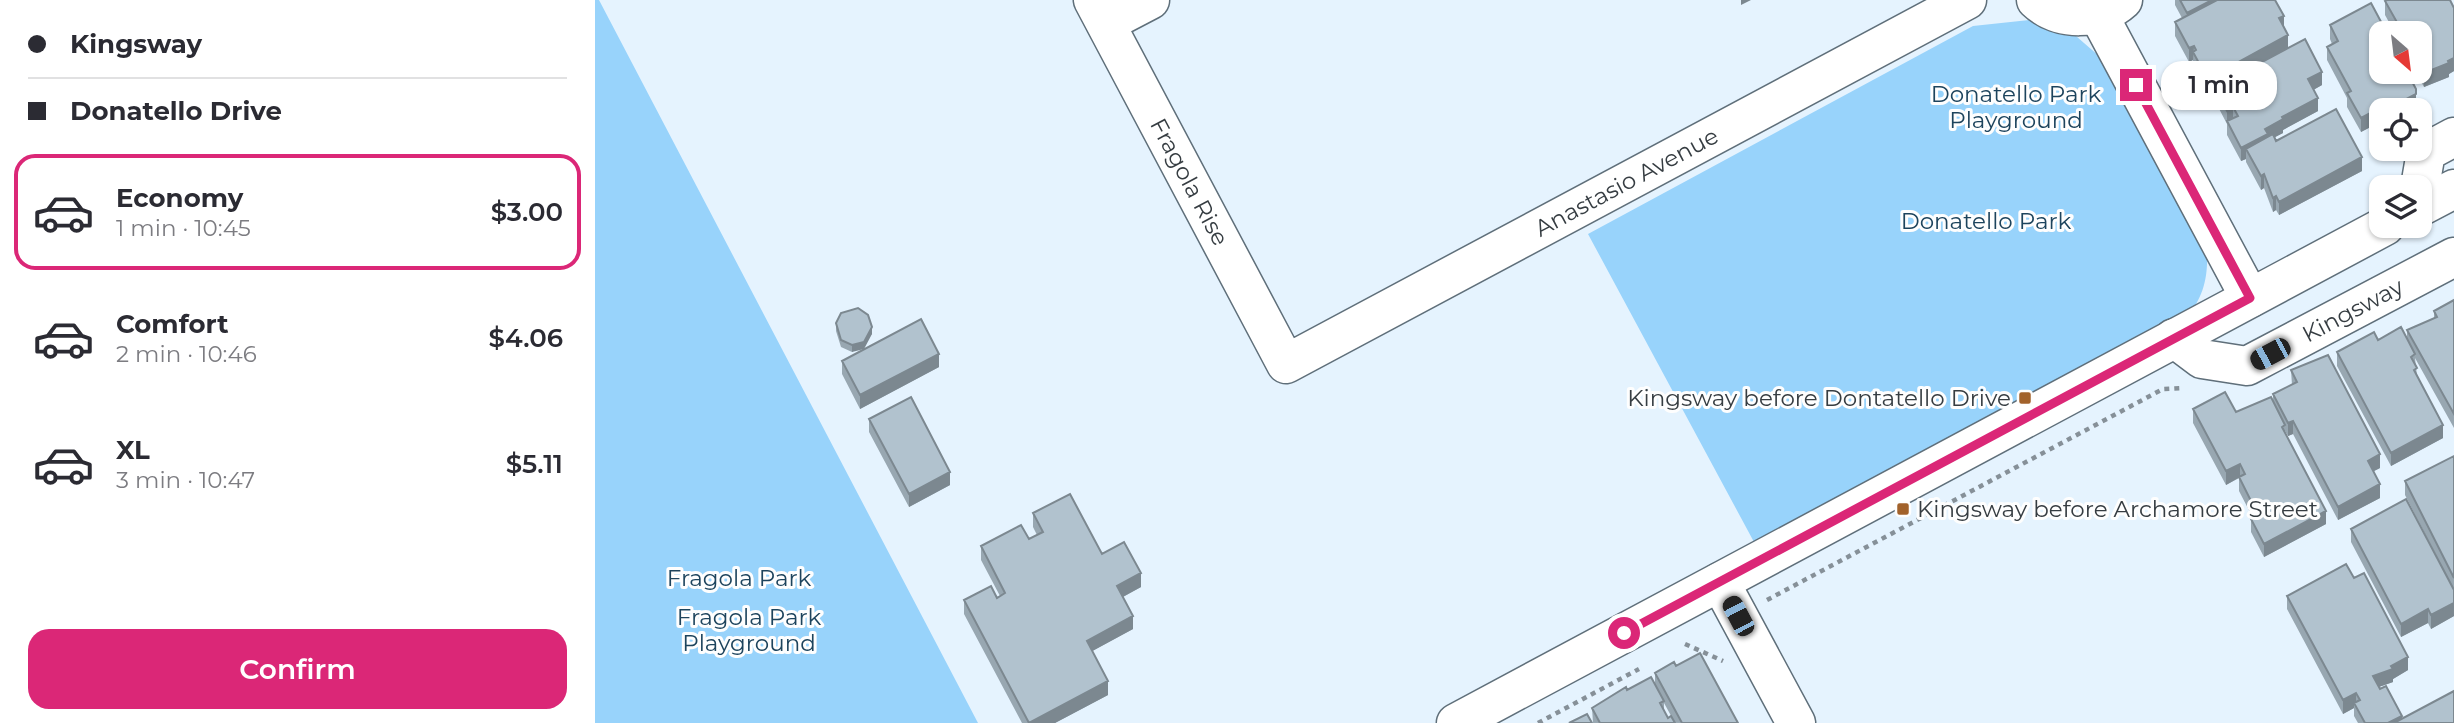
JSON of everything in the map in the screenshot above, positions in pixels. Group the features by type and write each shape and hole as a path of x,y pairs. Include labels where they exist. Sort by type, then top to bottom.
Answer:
{"street":[{"path":"1099,12 1150,0"},
{"name":"Anastasio Avenue","path":"1286,364 1968,0"},
{"path":"2036,0 2058,13 2078,17 2111,7 2250,298"},
{"name":"Fragola Rise","path":"1099,12 1286,364"},
{"path":"2422,175 2426,152 2454,137"},
{"path":"2432,201 2454,189"},
{"path":"1456,723 2369,235"},
{"name":"Kingsway","path":"2174,338 2202,359 2247,366 2454,257"},
{"path":"1720,582 1796,723"}],"path":[{"path":"1673,651 2163,388 2188,387"},
{"path":"1538,723 1648,664"}],"green space":[{"name":"Fragola Park","path":"595,0 599,0 978,723 595,723"},
{"name":"Donatello Park","path":"2039,19 2069,30 2099,56 2207,253 2207,271 2197,303 2186,318 1754,542 1588,234 1973,26"}],"building":[{"path":"2180,0 2212,0 2187,13"},
{"path":"2217,0 2275,0 2284,16 2279,18 2288,35 2235,64 2238,70 2219,80 2216,73 2207,78 2193,52 2196,50 2194,46 2189,48 2175,22"},
{"path":"2450,0 2454,8 2454,58 2433,69 2433,21 2396,21 2385,1"},
{"path":"2371,3 2381,21 2369,21 2369,84 2413,84 2416,94 2408,98 2369,98 2369,114 2361,118 2347,93 2351,91 2327,47 2338,41 2330,25"},
{"path":"2305,39 2322,72 2308,79 2318,98 2282,117 2283,119 2265,129 2268,134 2241,148 2227,121 2238,116 2233,107 2227,111 2215,87"},
{"path":"2336,109 2362,157 2279,202 2276,196 2273,198 2264,174 2261,176 2246,149 2273,134 2276,141"},
{"path":"2454,300 2454,414 2407,330 2437,317 2434,311"},
{"path":"858,308 868,315 872,327 864,342 852,345 841,340 836,323 841,313"},
{"path":"921,319 939,354 860,395 842,361"},
{"path":"2401,327 2415,354 2411,357 2417,368 2414,370 2443,425 2391,453 2337,352 2374,332 2378,340"},
{"path":"2328,355 2380,454 2368,461 2380,484 2338,507 2293,421 2288,423 2273,394 2297,382 2291,370"},
{"path":"2225,392 2236,412 2271,397 2285,425 2282,427 2326,511 2264,544 2251,519 2264,512 2260,504 2254,507 2239,477 2245,474 2240,464 2226,471 2193,409"},
{"path":"911,397 950,472 909,494 869,419"},
{"path":"2454,456 2454,578 2405,481"},
{"path":"1070,494 1102,554 1124,542 1141,573 1117,586 1133,616 1087,641 1108,681 1029,723 964,600 991,586 997,598 1005,593 981,546 1021,525 1029,539 1043,532 1033,513"},
{"path":"2406,499 2454,590 2454,603 2431,615 2428,609 2401,624 2351,529"},
{"path":"2346,564 2354,578 2364,573 2408,657 2391,666 2393,669 2373,676 2380,689 2386,686 2402,716 2388,723 2365,723 2354,703 2360,700 2356,693 2343,700 2287,596"},
{"path":"1700,653 1738,723 1682,723 1655,673 1674,662 1676,666"},
{"path":"1651,677 1664,701 1660,703 1668,718 1671,716 1675,723 1600,723 1592,708 1626,687 1627,690"},
{"path":"2454,691 2454,723 2394,723"},
{"path":"1587,714 1592,723 1569,723"}],"place":[{"name":"Kingsway before Dontatello Drive","path":"2025,398"},
{"name":"Kingsway before Archamore Street","path":"1903,509"}],"route":[{"path":"1624,633 2250,298 2136,85"}],"park label":[{"name":"Donatello Park Playground","path":"2016,107"},
{"name":"Fragola Park Playground","path":"749,630"}]}
